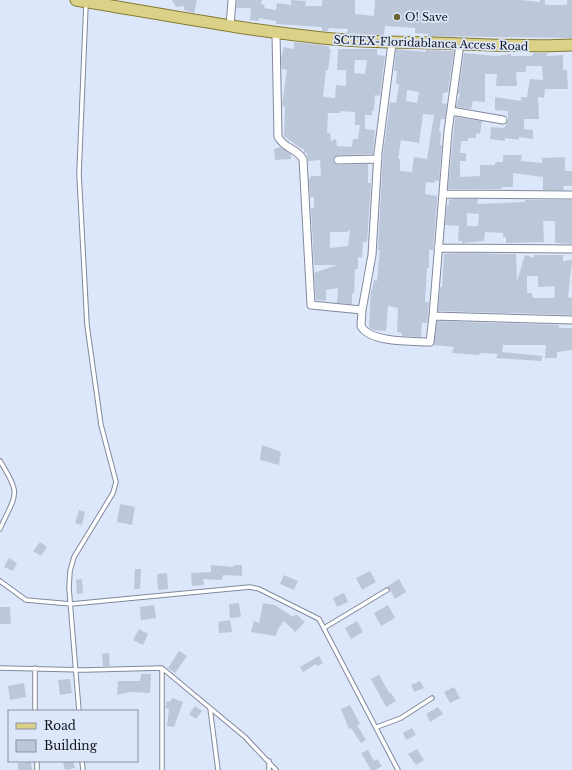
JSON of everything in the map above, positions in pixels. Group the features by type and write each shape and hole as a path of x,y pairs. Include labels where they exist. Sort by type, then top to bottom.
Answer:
{"main road":[{"name":"SCTEX-Floridablanca Access Road","path":"83,1 230,27 333,40 510,47 572,45"}],"street":[{"path":"230,27 232,0"},
{"path":"276,32 278,137 283,145 295,150 303,159 311,305 362,310"},
{"path":"392,43 378,159 372,255 362,310 361,326 364,332 369,335 393,340 430,342 434,316 438,248 451,111 460,44"},
{"path":"451,111 503,120"},
{"path":"338,160 378,159"},
{"path":"443,194 572,195"},
{"path":"438,248 572,249"},
{"path":"434,316 572,320"}],"lane":[{"path":"79,710 70,576 74,557 113,493 116,482 101,426 87,325 80,174 83,1"},
{"path":"0,460 13,482 16,494 0,529"},
{"path":"0,581 26,600 71,604 250,587 265,592 319,619 377,727 398,770"},
{"path":"324,628 387,590"},
{"path":"0,668 76,670 162,668 244,737 276,770"},
{"path":"34,668 36,710"},
{"path":"162,668 162,770"},
{"path":"377,727 401,718 432,698"},
{"path":"210,708 218,770"},
{"path":"269,762 269,770"}],"building":[{"path":"172,0 197,0 194,13 184,10 184,6 176,7"},
{"path":"237,0 262,0 261,4 265,5 264,8 276,10 277,3 291,5 291,0 306,1 305,6 322,6 322,0 355,0 355,14 374,16 375,0 520,0 540,2 540,0 545,0 545,5 567,5 567,0 572,0 572,38 428,36 428,34 415,33 415,28 385,26 384,35 347,33 348,29 329,28 328,31 322,31 322,27 276,24 276,21 259,18 259,21 250,20 251,8 236,8"},
{"path":"294,42 329,46 329,49 331,49 328,70 326,70 323,97 335,98 336,85 346,86 346,70 337,70 338,49 377,49 377,55 385,56 380,96 375,95 374,111 372,111 372,115 365,115 365,129 375,130 373,154 338,155 333,160 334,163 338,165 368,164 368,183 371,183 367,242 363,242 362,258 358,257 358,269 355,269 352,304 337,303 338,288 326,290 326,301 316,300 314,273 337,265 314,265 311,208 314,208 314,197 310,197 309,180 311,176 321,176 320,160 308,161 307,153 304,153 304,149 300,148 284,136 285,107 282,105 287,70 282,69 281,58 284,47 294,49","holes":["355,60 367,60 365,74 354,73","340,111 355,112 355,125 360,125 358,139 353,139 352,147 337,146 336,139 331,141 330,133 327,133 328,113 340,113","350,230 348,246 330,248 330,232 347,232"]},
{"path":"396,49 426,52 426,50 454,51 448,92 443,93 442,103 447,104 445,119 441,119 439,132 441,133 440,145 442,145 439,182 436,180 434,183 426,182 425,194 437,196 437,201 433,250 429,250 429,268 427,268 425,302 429,302 427,323 422,323 421,337 402,336 402,333 397,332 398,308 388,306 386,331 373,330 369,327 371,289 372,290 374,280 377,281 380,250 378,250 383,155 390,102 396,103 399,84 396,84 397,71 394,71","holes":["407,90 419,92 417,103 406,101","423,114 434,115 427,159 414,157 412,172 400,171 400,159 398,159 401,140 419,143"]},
{"path":"464,53 496,56 511,54 511,56 530,56 533,55 533,53 547,53 547,56 563,55 563,70 567,70 568,89 545,89 544,98 538,97 539,119 524,119 524,129 533,130 533,139 519,137 519,140 505,138 505,141 490,139 491,127 504,128 508,120 508,111 495,110 495,97 521,101 521,97 527,97 530,79 543,80 542,66 526,66 526,72 516,72 517,86 496,86 497,74 485,74 485,102 473,101 471,109 456,107 460,94 458,93"},
{"path":"455,117 482,121 480,134 476,133 476,138 468,138 468,141 461,142 460,153 466,153 466,161 460,161 460,177 480,176 480,165 495,165 495,162 503,162 503,155 522,155 521,161 542,163 542,158 565,157 565,171 572,171 572,186 563,186 564,190 543,190 543,177 513,173 513,187 502,187 502,189 448,189"},
{"path":"280,147 291,154 291,159 275,160 274,149"},
{"path":"478,199 477,204 525,202 525,200 572,200 572,244 555,243 555,221 543,221 544,242 506,243 506,237 503,237 503,233 485,232 484,241 462,243 462,241 458,241 459,226 445,225 449,200","holes":["467,213 479,214 478,226 467,226"]},
{"path":"444,254 516,254 517,281 525,255 534,258 534,255 563,255 563,261 572,260 568,297 572,298 572,315 438,311 440,287 442,287","holes":["527,276 538,276 538,287 555,286 554,298 533,298 532,293 527,293"]},
{"path":"437,321 559,325 559,328 572,328 572,350 557,352 557,358 545,358 546,345 503,345 502,352 543,356 541,361 496,358 498,354 480,353 479,355 452,353 454,347 434,345"},
{"path":"262,445 281,452 279,465 260,460"},
{"path":"120,504 135,507 132,525 117,522"},
{"path":"79,510 85,512 82,525 75,523"},
{"path":"40,542 47,547 41,556 33,551"},
{"path":"9,558 17,563 13,571 4,567"},
{"path":"211,565 233,567 234,565 242,565 242,576 223,575 222,580 203,579 204,585 192,586 191,573 211,572"},
{"path":"135,569 141,569 140,589 134,589"},
{"path":"370,571 376,582 362,590 356,578"},
{"path":"167,573 168,589 158,590 157,574"},
{"path":"284,575 298,581 294,590 280,584"},
{"path":"82,579 83,593 77,594 76,580"},
{"path":"399,579 406,592 395,599 388,586"},
{"path":"344,593 348,602 337,607 333,598"},
{"path":"239,603 241,617 230,618 229,604"},
{"path":"263,603 275,605 293,617 296,614 305,622 295,632 284,621 278,629 276,636 251,632 254,621 259,623"},
{"path":"154,605 156,618 141,620 140,607"},
{"path":"388,605 395,618 381,626 374,613"},
{"path":"0,607 10,607 11,624 0,624"},
{"path":"230,620 232,632 219,633 218,622"},
{"path":"357,621 363,632 351,639 345,628"},
{"path":"139,629 148,634 143,645 133,640"},
{"path":"179,651 187,656 175,673 168,668"},
{"path":"109,653 110,666 103,666 102,654"},
{"path":"319,656 323,663 318,666 316,664 303,672 300,667"},
{"path":"141,674 151,674 150,693 130,692 117,695 118,681 140,681"},
{"path":"379,675 396,701 386,707 371,679"},
{"path":"70,679 72,693 60,695 58,680"},
{"path":"420,681 424,688 414,692 411,685"},
{"path":"24,683 26,697 10,700 8,686"},
{"path":"454,687 460,698 450,703 444,692"},
{"path":"172,698 183,702 174,727 167,726 169,709 165,708 167,701 170,702"},
{"path":"350,705 360,724 357,725 366,740 361,743 351,728 349,729 341,709"},
{"path":"195,706 202,711 196,719 189,714"},
{"path":"438,707 443,714 430,722 426,714"},
{"path":"412,728 416,735 406,740 403,733"},
{"path":"417,749 424,760 416,765 408,754"},
{"path":"368,750 374,761 377,759 382,766 375,770 371,770 361,753"},
{"path":"31,762 32,770 18,770 18,763"},
{"path":"63,762 73,762 75,768 65,770"}],"place":[{"name":"O! Save","path":"397,17"}]}
